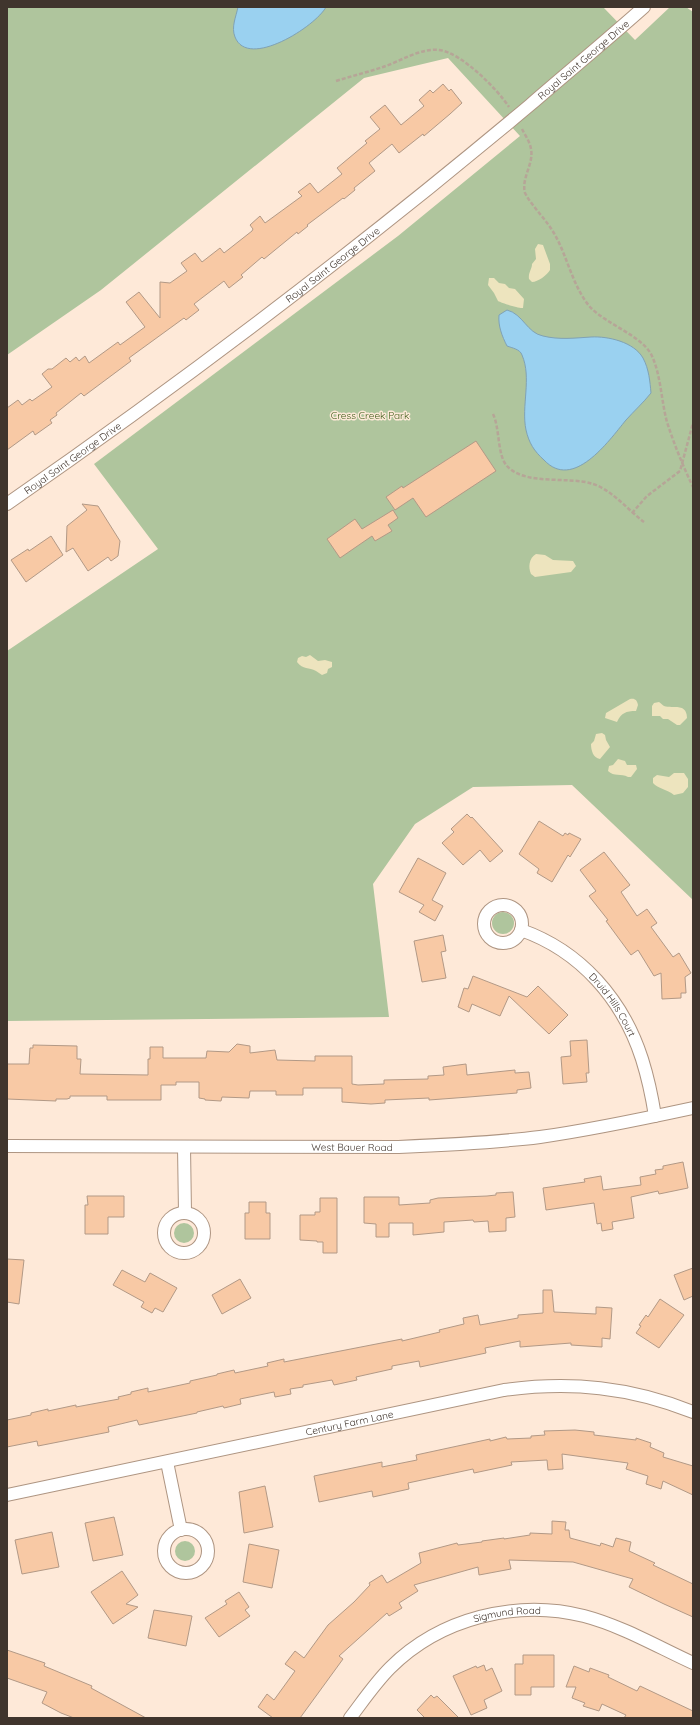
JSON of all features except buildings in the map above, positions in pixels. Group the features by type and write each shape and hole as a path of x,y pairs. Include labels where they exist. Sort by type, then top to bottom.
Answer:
{"street":[{"name":"Royal Saint George Drive","path":"7,504 154,399 307,285 461,163 644,7"},
{"name":"Druid Hills Court","path":"521,930 548,940 569,954 591,974 613,999 621,1012 640,1053 656,1116"},
{"name":"West Bauer Road","path":"7,1146 397,1147 456,1145 539,1137 693,1108"},
{"path":"184,1147 185,1213"},
{"name":"Century Farm Lane","path":"7,1495 504,1390 528,1387 552,1385 610,1389 668,1402 693,1412"},
{"path":"167,1462 181,1530"},
{"name":"Sigmund Road","path":"350,1718 390,1668 418,1645 448,1628 482,1616 499,1612 535,1610 584,1616 617,1628 693,1663"}],"path":[{"path":"336,81 384,67 420,53 439,50 459,59 487,81 501,95 516,117 532,149 532,155 523,187 525,193 549,224 556,236 583,298 592,309 639,342 650,354 659,384 667,422 682,465 693,487"},
{"path":"493,414 497,422 504,460 507,466 514,472 536,478 550,480 575,480 593,484 610,494 644,522"},
{"path":"632,513 647,496 680,471 693,423"}],"green space":[{"name":"Cress Creek Park","path":"7,7 603,7 635,40 670,7 686,7 693,12 693,900 572,785 473,787 415,824 373,884 389,1017 7,1021 7,651 158,549 94,464 398,236 520,136 448,58 364,78 101,290 7,355"},
{"path":"503,912 507,913 513,919 513,927 507,933 503,934 499,933 493,927 492,923 493,919 499,913"},
{"path":"180,1223 188,1223 194,1229 194,1237 188,1243 180,1243 174,1237 174,1229"},
{"path":"181,1541 189,1541 195,1547 195,1555 189,1561 181,1561 175,1555 175,1547"}],"sand":[{"path":"538,244 543,245 550,264 550,270 542,278 532,282 529,279 529,275 532,264 536,259 535,249"},
{"path":"489,278 494,278 499,283 515,289 524,299 523,308 498,301 488,285"},
{"path":"536,554 545,555 553,560 573,561 576,566 571,572 535,577 531,574 529,566 532,558"},
{"path":"310,655 318,661 325,660 332,662 332,667 328,669 327,673 322,675 317,671 299,665 297,662 298,658"},
{"path":"630,699 634,699 637,702 638,705 636,711 624,713 620,716 617,722 605,718 606,713"},
{"path":"659,702 667,707 682,708 685,710 687,718 680,725 677,725 668,719 663,719 660,716 652,716 652,706 654,703"},
{"path":"602,733 605,735 610,747 600,759 594,755 591,744 594,741 596,734"},
{"path":"618,759 625,761 627,765 636,765 637,769 631,777 613,774 608,771 609,766 613,765"},
{"path":"674,773 684,773 688,779 688,787 683,793 674,795 657,787 653,783 653,778 657,775 669,777"}],"water":[{"path":"238,7 326,7 320,15 296,34 282,42 267,47 253,49 242,46 235,37 234,26"},
{"path":"507,310 517,315 533,331 543,336 555,338 598,337 613,339 627,344 639,352 645,362 649,376 651,393 610,440 589,460 578,467 567,470 555,468 540,457 530,443 525,421 525,364 520,351 507,346 500,327 499,315"}]}
